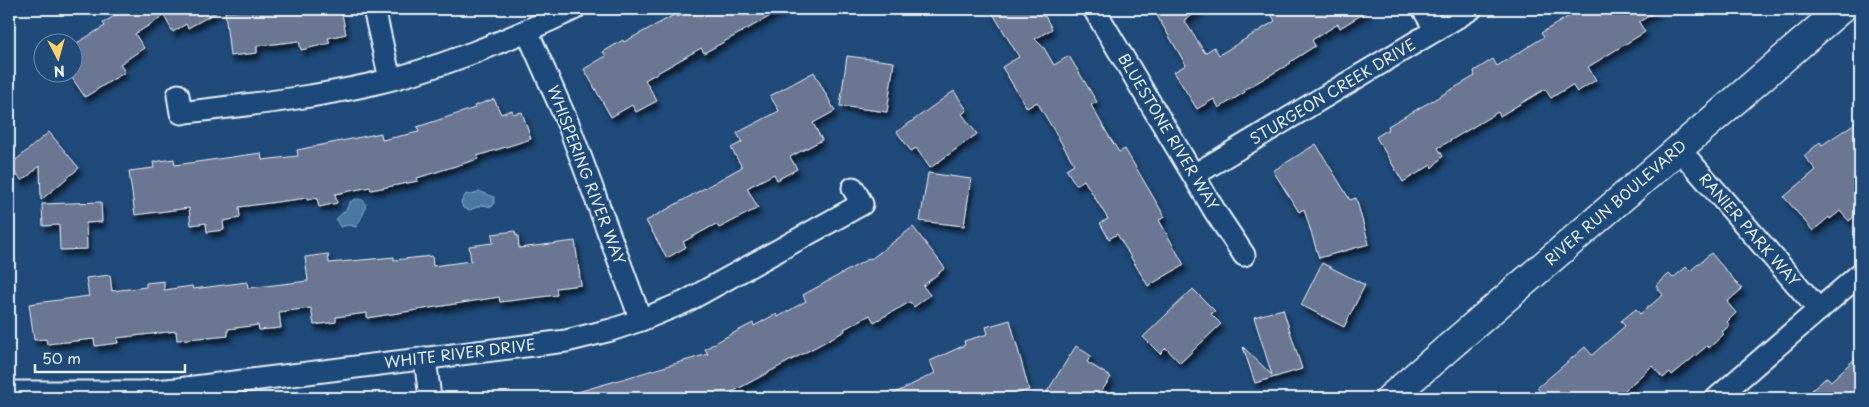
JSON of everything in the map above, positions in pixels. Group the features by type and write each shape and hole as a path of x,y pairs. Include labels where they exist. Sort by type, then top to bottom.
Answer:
{"street":[{"path":"374,9 390,79"},
{"path":"178,95 181,113 304,98 390,79 451,61 528,31 574,9"},
{"name":"BLUESTONE RIVER WAY","path":"1094,9 1216,213 1244,255"},
{"path":"1423,9 1436,30"},
{"name":"STURGEON CREEK DRIVE","path":"1194,175 1471,9"},
{"name":"RIVER RUN BOULEVARD","path":"1390,398 1841,9"},
{"name":"WHISPERING RIVER WAY","path":"528,31 569,126 641,320"},
{"name":"RANIER PARK WAY","path":"1679,149 1819,310"},
{"name":"WHITE RIVER DRIVE","path":"9,392 142,392 178,389 566,341 641,320 685,302 862,204 853,188"},
{"path":"1717,398 1860,274"},
{"path":"425,358 430,398"}],"water":[{"path":"479,191 494,197 492,207 482,205 470,210 463,208 461,202 466,194 472,195"},
{"path":"355,199 361,200 365,205 361,219 356,227 349,225 340,227 336,219 346,210 350,202"}],"building":[{"path":"125,9 222,9 188,28 186,24 173,32 164,16 135,34 144,48 120,64 125,72 85,97 75,82 82,82 82,40 105,26 103,23"},
{"path":"257,9 341,9 346,34 328,38 330,43 301,50 299,41 257,46 257,53 230,56 225,12"},
{"path":"693,9 783,9 704,53 701,48 645,80 657,101 636,112 632,105 611,117 584,69 606,56 603,52 623,40 624,42 676,14 678,17"},
{"path":"990,9 1038,9 1043,17 1045,16 1052,29 1035,39 1044,48 1054,65 1069,56 1097,102 1091,105 1110,138 1119,152 1125,149 1165,217 1159,220 1184,265 1148,286 1117,234 1109,239 1100,223 1108,219 1084,180 1076,185 1066,169 1074,164 1037,102 1027,108 1002,67 1019,57"},
{"path":"1153,9 1203,9 1184,20 1205,53 1214,47 1219,55 1275,21 1271,14 1280,9 1371,9 1340,28 1338,24 1312,40 1315,46 1291,63 1244,90 1245,92 1219,108 1214,99 1197,109 1174,72 1186,65"},
{"path":"1581,9 1660,9 1639,22 1645,32 1588,67 1596,80 1577,92 1572,85 1551,98 1545,89 1500,116 1498,112 1438,148 1443,156 1432,168 1431,165 1403,182 1376,137 1389,129 1388,126 1475,76 1474,71 1493,59 1497,66 1544,37 1541,33"},
{"path":"847,56 894,62 887,112 840,106"},
{"path":"814,72 835,111 813,123 822,140 790,157 797,169 777,180 774,174 747,188 758,208 719,228 716,224 683,242 686,247 667,258 646,221 742,167 731,148 742,142 737,133 779,111 770,96"},
{"path":"954,91 967,110 962,114 977,134 930,168 916,148 911,151 897,132"},
{"path":"494,99 501,114 512,110 513,114 522,112 531,139 477,156 478,159 417,178 418,181 371,190 370,187 335,194 337,203 319,207 317,198 307,200 307,198 239,207 240,218 223,221 224,230 207,232 206,223 191,225 189,208 135,215 129,171 154,168 153,162 174,159 175,165 261,153 262,160 298,156 297,150 381,133 382,140 419,132 417,127 475,108 474,106"},
{"path":"1860,120 1860,212 1849,221 1840,211 1830,219 1829,217 1813,231 1784,197 1816,170 1804,156 1820,142 1822,145"},
{"path":"49,132 79,168 41,200 40,166 22,181 9,166"},
{"path":"1316,144 1350,200 1356,198 1369,244 1319,258 1304,209 1299,212 1273,171"},
{"path":"928,173 971,179 964,226 920,221"},
{"path":"101,202 102,222 86,223 87,249 60,250 59,225 43,226 42,204"},
{"path":"913,227 945,268 923,286 930,295 914,307 910,302 874,322 870,315 844,329 845,331 721,398 572,398 571,394 708,354 705,349 724,338 753,323 754,326 776,314 778,317 806,301 803,295 871,259"},
{"path":"515,231 516,236 518,235 519,248 575,241 581,285 556,288 557,295 500,302 499,297 367,318 367,313 336,317 336,322 314,325 311,308 279,312 281,328 259,330 258,325 228,329 228,336 177,340 176,331 117,338 118,343 95,346 94,339 47,344 46,339 34,340 29,304 89,296 86,278 110,275 112,291 146,287 146,283 164,281 164,290 192,286 193,289 247,282 248,288 308,281 305,257 328,254 329,263 394,257 394,260 432,256 433,266 471,261 469,246 493,243 492,234"},
{"path":"1711,253 1742,289 1727,302 1736,313 1727,322 1730,325 1722,332 1724,334 1709,348 1707,346 1672,375 1670,372 1663,378 1652,366 1616,398 1546,398 1537,388 1585,347 1592,355 1625,326 1621,321 1636,309 1640,314 1663,295 1656,286 1669,274 1673,278 1686,267 1690,271"},
{"path":"1322,263 1365,285 1344,327 1301,305"},
{"path":"1193,289 1215,311 1211,314 1221,324 1180,363 1166,348 1160,354 1143,337"},
{"path":"1283,309 1302,369 1255,383 1243,347 1272,375 1254,317"},
{"path":"1010,320 1029,390 999,398 885,398 935,373 930,361 965,345 964,341 988,334 986,327"},
{"path":"1076,346 1091,356 1087,362 1111,377 1097,398 1043,398"},
{"path":"1860,354 1860,398 1803,398 1827,377 1831,381"}]}
